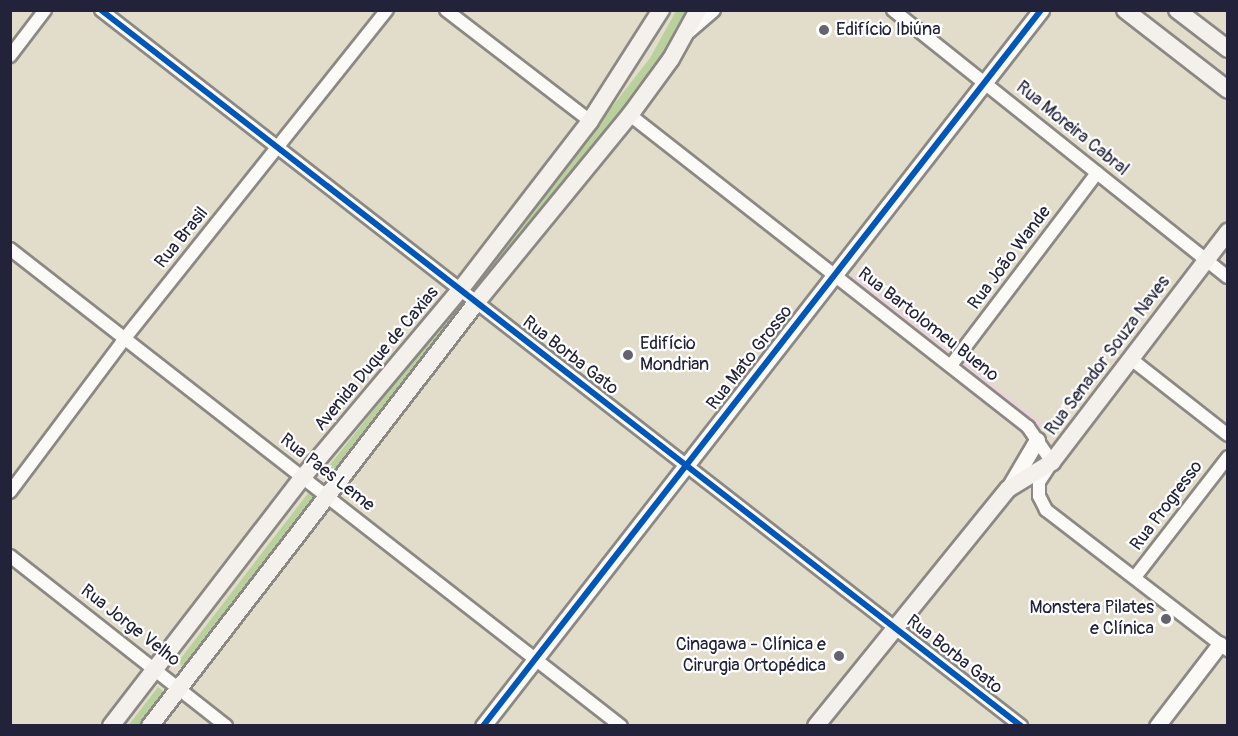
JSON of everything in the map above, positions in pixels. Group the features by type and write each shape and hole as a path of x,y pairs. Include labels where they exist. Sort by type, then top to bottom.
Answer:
{"main road":[{"name":"Avenida Duque de Caxias","path":"111,726 303,477 460,290 590,121 661,10"},
{"path":"150,726 476,303 630,115 688,32 698,10"},
{"path":"1125,10 1227,90"},
{"path":"1177,10 1227,49"},
{"name":"Rua Senador Souza Naves","path":"816,726 1008,489 1052,462 1227,232"}],"street":[{"path":"10,56 45,10"},
{"name":"Rua Borba Gato","path":"101,10 1021,726"},
{"name":"Rua Brasil","path":"10,492 125,338 387,10"},
{"path":"446,10 590,121"},
{"path":"688,32 714,10"},
{"name":"Rua Moreira Cabral","path":"893,10 1227,277"},
{"name":"Rua Mato Grosso","path":"483,726 1041,10"},
{"name":"Rua Bartolomeu Bueno","path":"630,115 951,364 1028,427 1052,462"},
{"name":"Rua João Wande","path":"951,364 1097,173"},
{"name":"Rua Paes Leme","path":"10,249 621,726"},
{"path":"1131,359 1227,435"},
{"name":"Rua Senador Souza Naves","path":"1008,489 1037,440"},
{"name":"Rua Progresso","path":"1135,577 1227,457"},
{"path":"1052,462 1039,482 1039,496 1046,510 1224,647 1156,726"},
{"name":"Rua Jorge Velho","path":"10,556 226,726"}],"shaded area":[{"path":"853,272 1042,423 1028,439 841,290"}],"green space":[{"path":"676,11 688,11 658,66 489,283 480,276 650,58"},
{"path":"457,305 465,312 336,479 325,471"},
{"path":"312,488 323,496 187,671 178,662"},
{"path":"158,687 168,695 144,725 128,726"}],"cycle path":[{"path":"101,10 1021,726"},
{"path":"483,726 1041,10"}],"place":[{"name":"Edifício Ibiúna","path":"824,30"},
{"name":"Edifício Mondrian","path":"628,355"},
{"name":"Monstera Pilates e Clínica","path":"1166,619"},
{"name":"Cinagawa - Clínica e Cirurgia Ortopédica","path":"839,656"}]}
